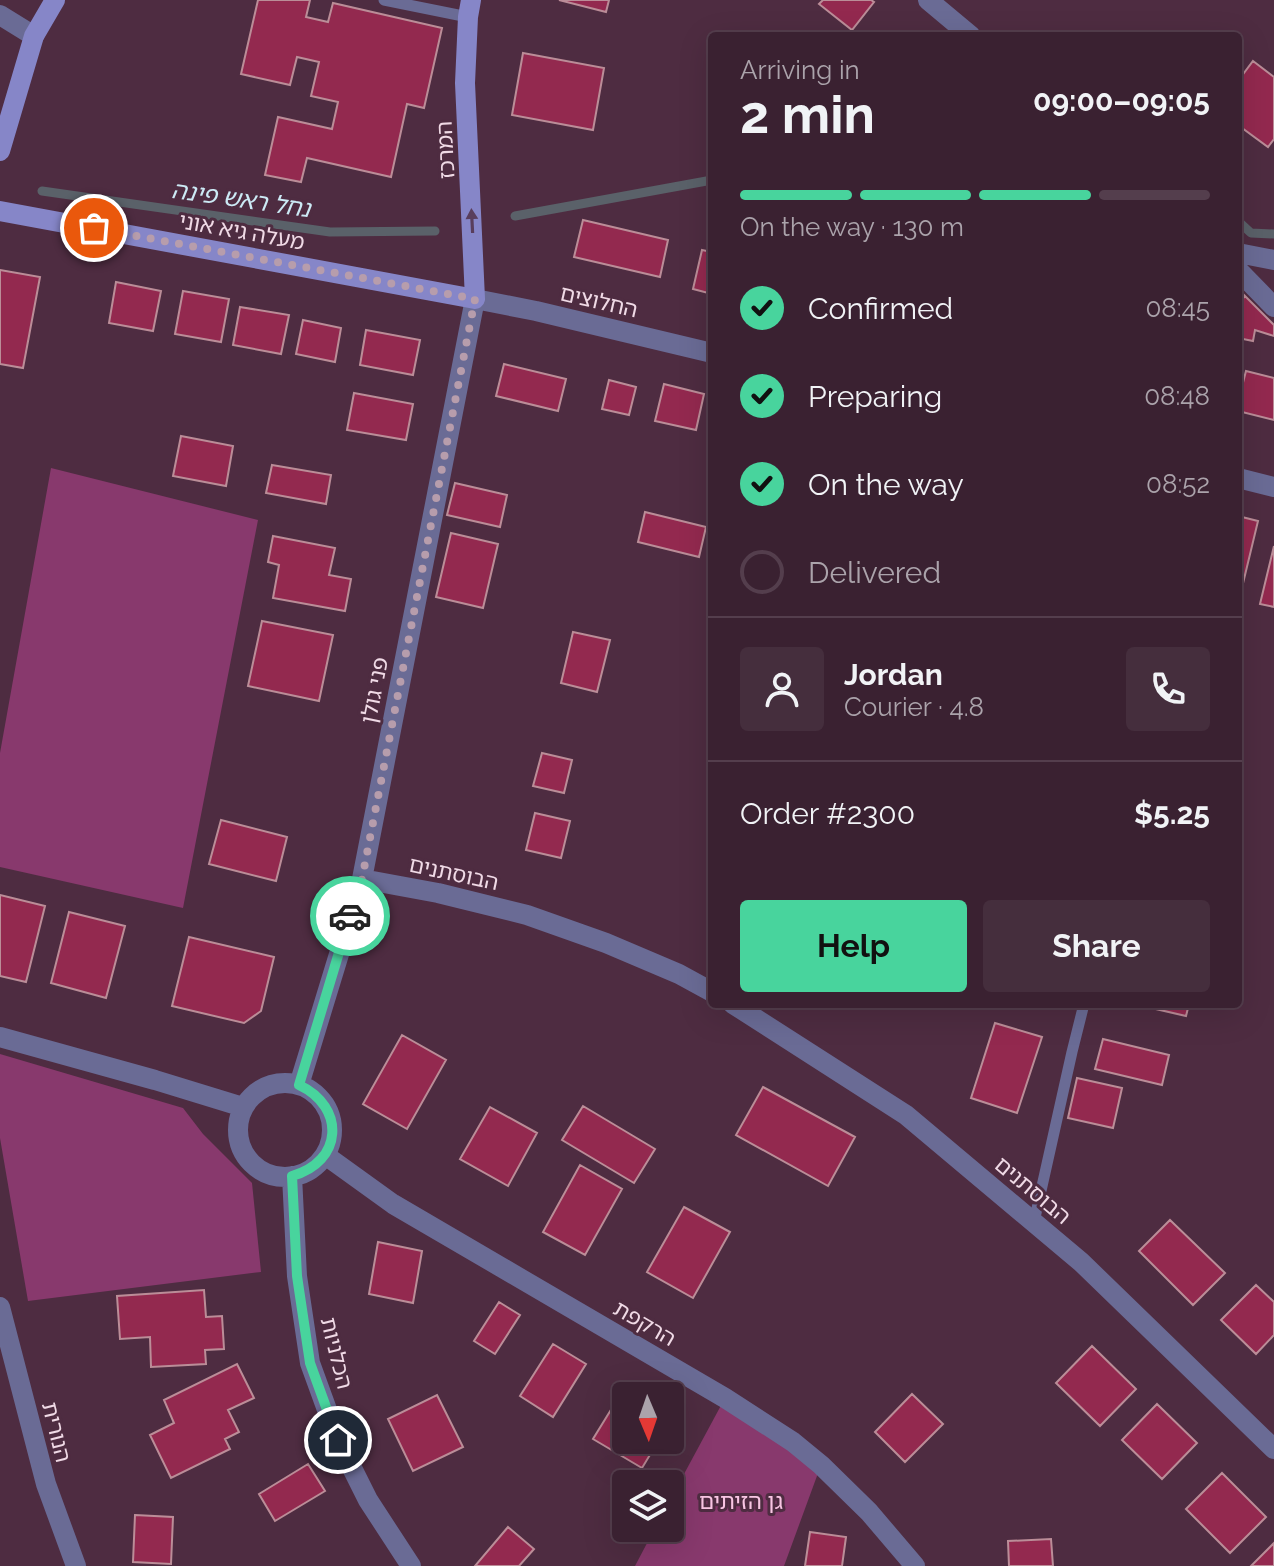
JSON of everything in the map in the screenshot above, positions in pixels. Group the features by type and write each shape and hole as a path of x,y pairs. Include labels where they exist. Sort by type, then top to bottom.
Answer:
{"street":[{"path":"0,151 34,36 55,0"},
{"path":"928,0 966,32"},
{"name":"המרכז","path":"470,8 465,83 475,299"},
{"path":"0,15 34,36"},
{"name":"מעלה גיא אוני","path":"0,211 475,299"},
{"path":"1242,254 1274,260"},
{"path":"1242,274 1274,307"},
{"name":"החלוצים","path":"475,299 708,352"},
{"name":"פני גולן","path":"299,1085 362,879 475,299"},
{"path":"1242,479 1274,487"},
{"name":"הבוסתנים","path":"362,879 438,893 527,915 606,943 708,990"},
{"name":"הבוסתנים","path":"739,1008 906,1115 1081,1262 1274,1449"},
{"path":"0,1037 243,1107"},
{"path":"299,1085 323,1101 332,1127 331,1142 325,1155 305,1173 277,1176 263,1172 242,1150 238,1121 243,1107 249,1098 267,1086 299,1085"},
{"name":"הרקפת","path":"325,1155 393,1204 725,1398 793,1442 869,1512 915,1566"},
{"name":"הכלניות","path":"292,1176 297,1276 310,1363 338,1440 368,1500 411,1566"},
{"name":"הנורית","path":"0,1307 46,1484 76,1566"}],"lane":[{"path":"384,0 470,8"},
{"path":"1034,1222 1083,1008"}],"green space":[{"path":"51,468 258,520 183,908 0,867 0,753"},
{"path":"0,1054 183,1108 203,1134 252,1183 261,1272 28,1301 0,1138"},
{"name":"גן הזיתים","path":"725,1398 821,1465 784,1566 635,1566 648,1542 684,1542 684,1474"}],"building":[{"path":"258,0 310,0 306,17 328,22 333,3 442,28 424,108 407,104 391,177 307,158 301,182 265,175 278,117 332,129 338,102 311,96 319,62 297,57 290,85 241,74"},
{"path":"559,0 609,0 606,12"},
{"path":"823,0 874,2 852,30 819,4"},
{"path":"523,53 604,68 593,130 512,115"},
{"path":"1253,61 1274,77 1274,139 1268,147 1242,128 1242,76"},
{"path":"583,220 668,240 660,277 574,257"},
{"path":"702,250 708,251 708,293 693,289"},
{"path":"0,270 40,277 23,368 0,364"},
{"path":"116,282 161,291 153,331 109,323"},
{"path":"183,291 229,299 221,342 175,334"},
{"path":"1244,295 1274,325 1274,336 1255,330 1253,341 1242,339"},
{"path":"240,307 289,315 281,354 233,345"},
{"path":"303,320 341,328 335,362 296,354"},
{"path":"366,330 420,340 413,375 360,365"},
{"path":"504,364 566,379 558,411 496,396"},
{"path":"1246,371 1274,378 1274,420 1242,412 1242,386"},
{"path":"609,380 636,387 629,415 602,409"},
{"path":"664,384 704,394 696,430 655,421"},
{"path":"354,393 413,404 406,440 347,430"},
{"path":"181,436 233,446 226,486 173,476"},
{"path":"272,465 331,475 326,504 266,493"},
{"path":"455,483 507,495 500,527 447,515"},
{"path":"645,512 706,527 699,557 638,542"},
{"path":"1242,517 1258,521 1242,588"},
{"path":"451,533 498,544 483,608 436,597"},
{"path":"273,536 335,548 329,575 351,579 345,611 273,598 279,565 268,562"},
{"path":"1274,546 1274,607 1260,604"},
{"path":"262,621 333,635 319,701 248,686"},
{"path":"573,632 610,640 597,692 561,683"},
{"path":"542,753 572,760 564,793 533,786"},
{"path":"535,813 570,821 561,858 526,850"},
{"path":"221,820 287,837 276,881 209,864"},
{"path":"0,895 45,906 26,982 0,976"},
{"path":"69,912 125,926 106,998 51,983"},
{"path":"189,937 274,957 261,1011 244,1023 172,1006"},
{"path":"1151,1008 1188,1008 1186,1016"},
{"path":"995,1023 1042,1037 1017,1113 971,1098"},
{"path":"402,1035 446,1060 407,1129 363,1104"},
{"path":"1103,1039 1169,1055 1162,1085 1095,1069"},
{"path":"1077,1078 1122,1088 1113,1128 1068,1118"},
{"path":"763,1087 855,1137 828,1186 736,1135"},
{"path":"583,1106 655,1149 634,1183 562,1140"},
{"path":"490,1107 537,1133 508,1186 460,1159"},
{"path":"580,1165 622,1189 585,1255 543,1232"},
{"path":"684,1207 730,1232 693,1298 647,1272"},
{"path":"1170,1220 1225,1273 1193,1305 1139,1251"},
{"path":"378,1242 422,1251 413,1303 369,1294"},
{"path":"1256,1285 1274,1302 1274,1335 1256,1354 1221,1320"},
{"path":"204,1290 206,1317 222,1316 224,1349 205,1350 206,1364 151,1367 150,1337 120,1339 117,1296"},
{"path":"499,1302 520,1315 495,1354 474,1341"},
{"path":"553,1344 586,1364 553,1417 520,1396"},
{"path":"1092,1346 1136,1389 1100,1426 1056,1383"},
{"path":"237,1364 254,1398 228,1410 239,1432 225,1439 230,1449 171,1478 150,1435 174,1423 164,1400"},
{"path":"912,1394 943,1424 905,1462 875,1432"},
{"path":"437,1395 463,1447 413,1471 388,1419"},
{"path":"1157,1404 1197,1443 1162,1479 1122,1440"},
{"path":"612,1408 612,1450 593,1439"},
{"path":"618,1454 650,1454 642,1468"},
{"path":"308,1464 325,1491 275,1521 259,1494"},
{"path":"1222,1473 1266,1517 1230,1553 1186,1509"},
{"path":"135,1515 173,1517 171,1564 133,1562"},
{"path":"508,1527 534,1549 519,1566 475,1566"},
{"path":"810,1532 846,1537 842,1566 805,1566"},
{"path":"1051,1539 1053,1566 1009,1566 1008,1541"},
{"path":"1274,1543 1274,1566 1251,1566"}],"waterway":[{"name":"נחל ראש פינה","path":"515,216 708,181"},
{"name":"נחל ראש פינה","path":"42,191 330,232 435,231"},
{"name":"נחל ראש פינה","path":"1242,225 1251,233 1274,234"}],"way so far":[{"path":"94,228 475,299 362,879 350,916"}],"route":[{"path":"338,1440 310,1363 297,1276 292,1176 305,1173 316,1165 331,1142 332,1127 323,1101 299,1085 350,916"}]}
